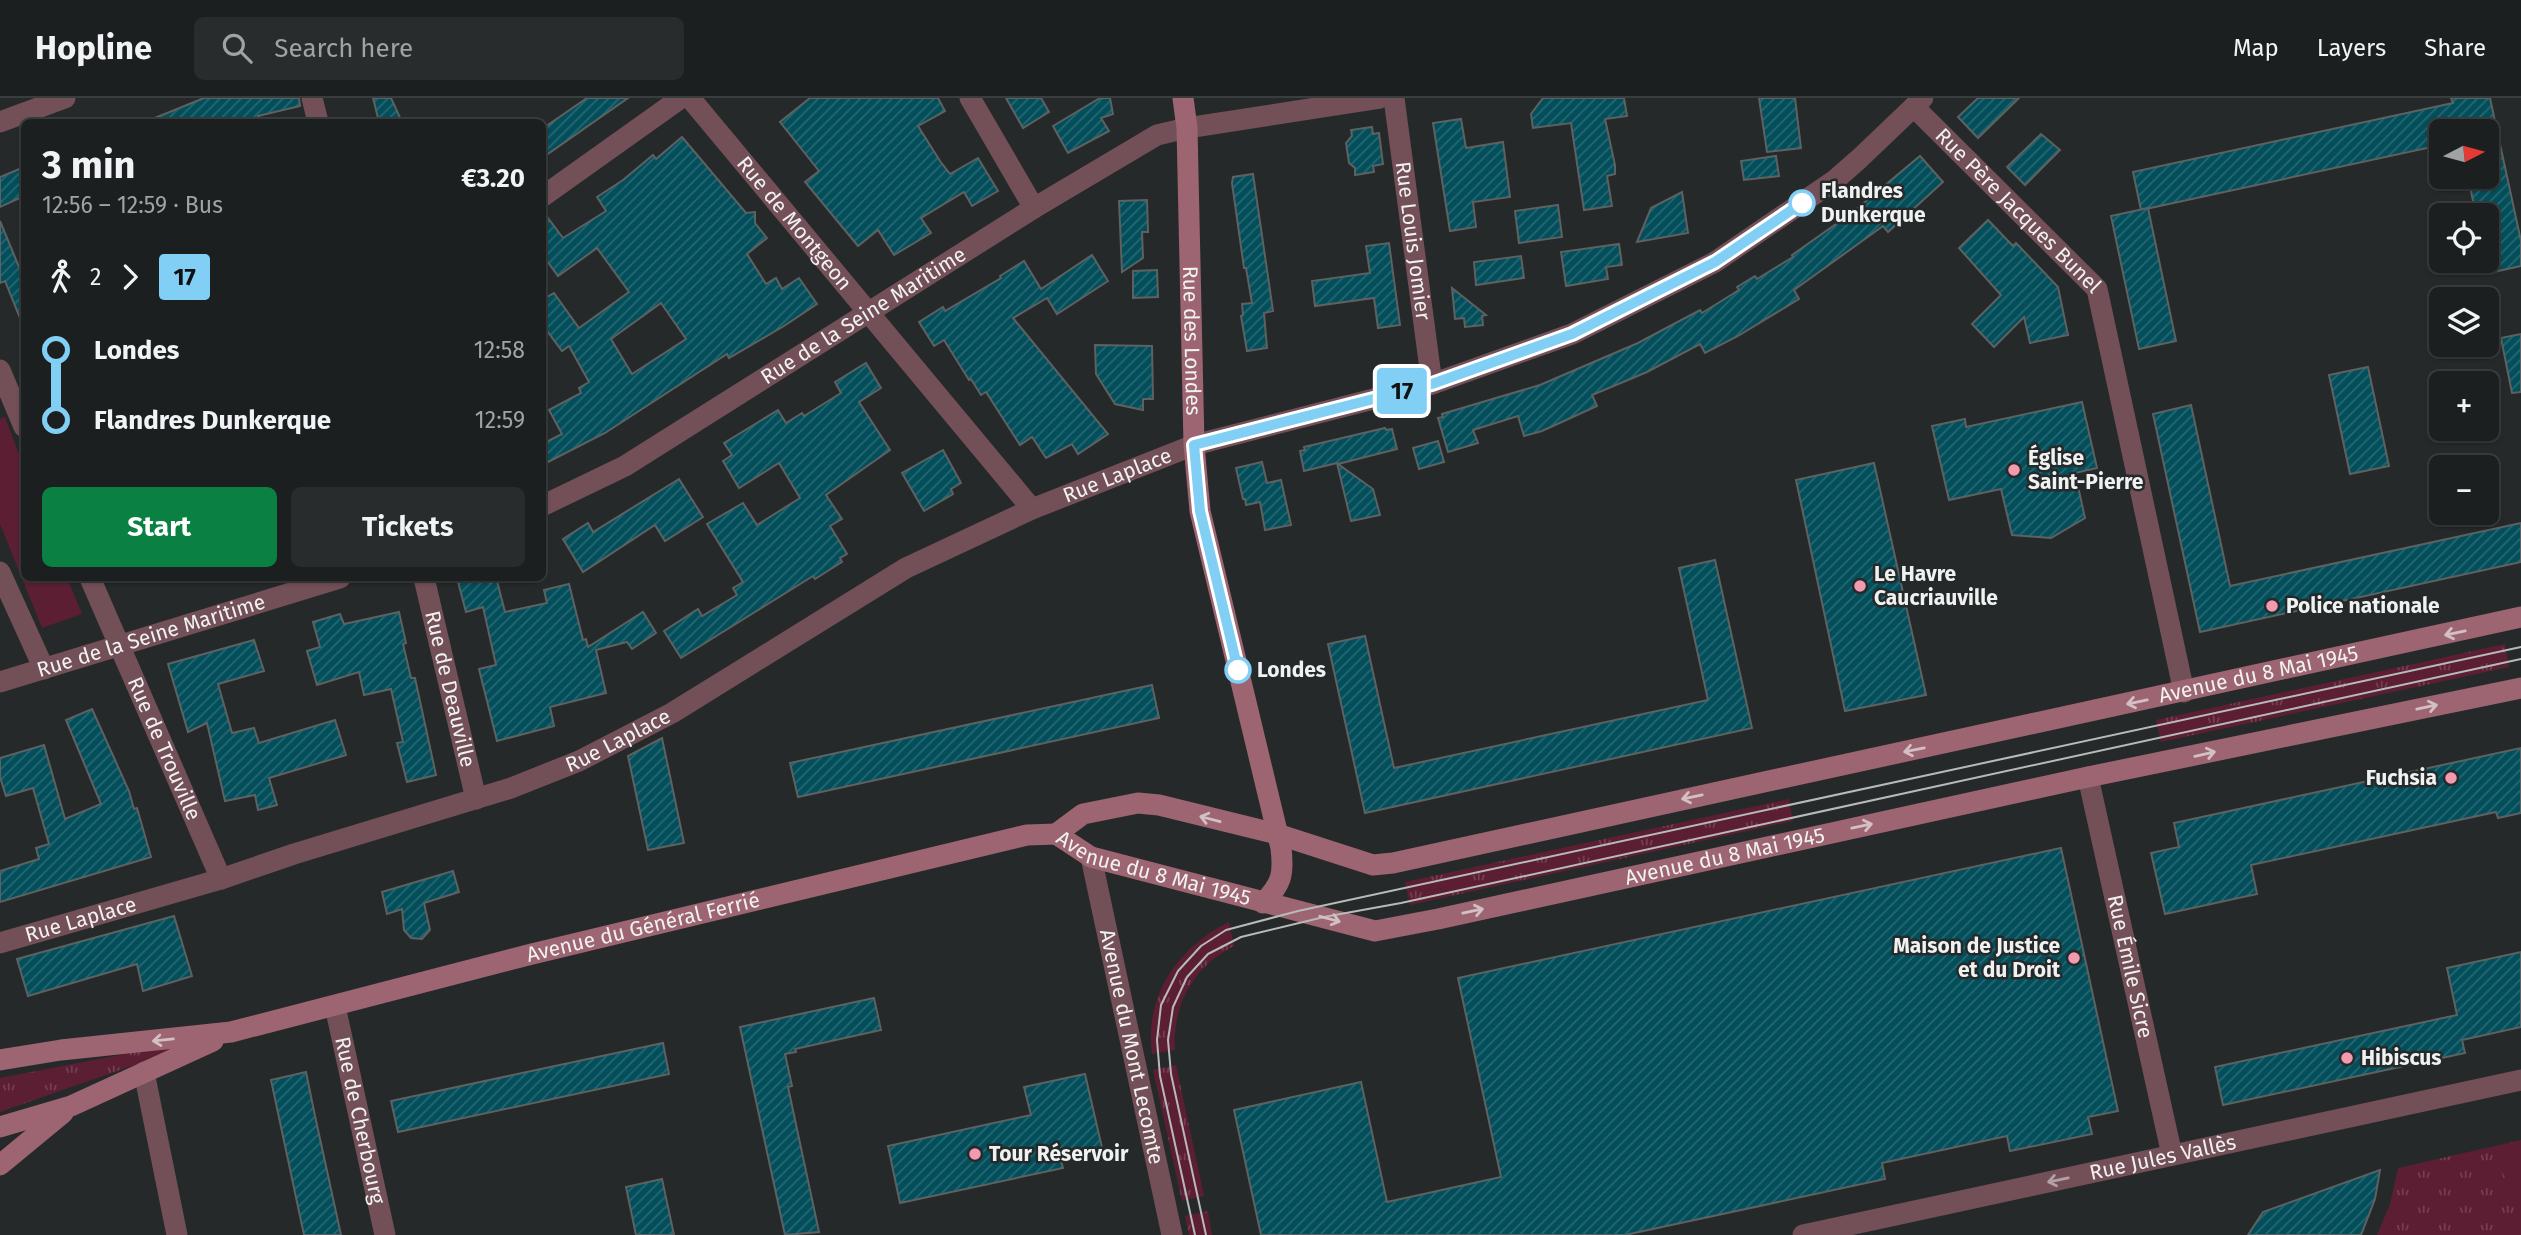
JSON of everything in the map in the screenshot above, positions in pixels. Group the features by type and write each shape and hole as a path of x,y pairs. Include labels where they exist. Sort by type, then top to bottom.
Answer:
{"street":[{"path":"0,122 65,98"},
{"path":"312,98 317,119"},
{"path":"546,194 681,98"},
{"name":"Rue de Montgeon","path":"690,98 1032,509"},
{"path":"970,98 1034,208"},
{"name":"Rue des Londes","path":"1183,98 1194,445 1200,511 1277,834 1283,870 1276,891 1263,903"},
{"name":"Rue de la Seine Maritime","path":"546,504 625,466 1034,208 1157,135 1186,128 1380,98"},
{"name":"Rue Louis Jomier","path":"1394,98 1432,384"},
{"name":"Rue Laplace","path":"0,943 221,879 476,799 568,765 683,706 906,568 1032,509 1194,445 1432,384 1572,334 1715,262 1835,180 1919,103"},
{"name":"Rue Père Jacques Bunel","path":"1919,103 2097,289 2184,692"},
{"path":"0,370 21,411"},
{"path":"0,572 44,669"},
{"name":"Rue de Trouville","path":"91,581 221,879"},
{"name":"Rue de la Seine Maritime","path":"0,682 330,581"},
{"name":"Rue de Deauville","path":"425,581 476,799"},
{"name":"Avenue du 8 Mai 1945","path":"2521,617 1393,863 1373,865 1277,834 1160,805 1138,803 1083,814 1056,834 1091,857 1375,931 2521,688"},
{"name":"Rue Émile Sicre","path":"2088,778 2172,1155"},
{"path":"1083,814 1091,857"},
{"name":"Avenue du Général Ferrié","path":"231,1032 766,897 1027,835 1056,834"},
{"name":"Avenue du Mont Lecomte","path":"1091,857 1172,1235"},
{"name":"Rue de Cherbourg","path":"335,1006 385,1235"},
{"path":"0,1060 61,1050 231,1032"},
{"path":"0,1127 71,1106 231,1032"},
{"path":"144,1072 177,1235"},
{"name":"Rue Jules Vallès","path":"1803,1235 2521,1080"},
{"path":"0,1165 71,1106"}],"green space":[{"path":"5,417 21,460 21,576 0,524 0,419"},
{"path":"23,581 68,581 82,614 42,628"},
{"path":"2505,644 2509,667 2161,742 2156,720"},
{"path":"1789,799 1793,821 1410,905 1405,882"},
{"path":"1229,922 1234,946 1207,964 1188,989 1177,1018 1175,1050 1152,1054 1153,1012 1168,976 1194,945"},
{"path":"214,1037 0,1112 0,1078"},
{"path":"1176,1065 1204,1196 1182,1201 1153,1070"},
{"path":"2521,1140 2521,1235 2377,1235 2390,1204 2398,1168"},
{"path":"2521,1147 2521,1205 2503,1174 2496,1152"},
{"path":"1208,1211 1212,1235 1189,1235 1185,1216"}],"building":[{"path":"204,98 299,98 300,106 258,116 259,119 152,119"},
{"path":"373,98 391,98 401,119 378,119"},
{"path":"587,98 628,98 546,155 546,126"},
{"path":"810,98 938,98 945,111 918,126 940,161 950,174 978,158 998,191 972,206 964,192 921,218 931,233 894,255 878,230 858,246 805,182 819,171 780,122"},
{"path":"1006,98 1041,98 1049,112 1023,128"},
{"path":"1100,98 1110,98 1113,114 1101,118 1109,131 1068,153 1053,126"},
{"path":"1543,98 1624,98 1627,116 1605,119 1615,165 1615,174 1607,176 1612,206 1584,210 1571,123 1533,128 1531,114"},
{"path":"1759,98 1795,98 1801,148 1767,152"},
{"path":"1978,98 2019,98 1978,138 1958,117"},
{"path":"2451,98 2490,98 2495,119 2429,119 2429,148 2141,210 2133,172 2453,103"},
{"path":"1461,119 1466,148 1503,142 1510,197 1473,202 1476,227 1450,231 1433,123"},
{"path":"1372,127 1373,134 1379,133 1383,164 1373,166 1374,172 1355,175 1355,168 1349,163 1346,143 1352,136 1351,130"},
{"path":"2041,134 2060,150 2025,185 2007,167"},
{"path":"682,137 746,213 755,212 755,223 767,238 747,254 766,284 776,278 782,289 799,278 817,304 729,358 727,354 605,433 546,463 546,442 562,434 549,410 581,393 579,388 589,382 569,346 562,351 546,329 546,297 554,293 579,328 629,292 597,248 558,276 546,260 546,215 563,238 606,211 597,197 653,155 656,159","holes":["661,303 686,339 632,374 611,339"]},
{"path":"2499,140 2521,241 2521,266 2499,271 2499,203 2473,203 2471,189 2499,189"},
{"path":"1776,156 1779,176 1744,180 1741,161"},
{"path":"1920,156 1943,182 1888,232 1883,226 1794,290 1799,299 1705,353 1700,344 1647,372 1592,395 1597,406 1542,431 1524,436 1518,416 1473,430 1478,443 1448,452 1438,418 1443,417 1442,414 1540,385 1638,343 1700,310 1702,313 1739,290 1737,287 1755,276 1757,279 1793,257 1792,255 1853,212"},
{"path":"21,168 21,197 0,207 0,177"},
{"path":"1253,174 1273,311 1264,313 1267,348 1247,351 1241,316 1242,304 1252,303 1244,268 1232,183 1233,177"},
{"path":"1682,192 1688,233 1637,242 1651,208"},
{"path":"1147,200 1148,232 1142,232 1143,258 1122,272 1119,201"},
{"path":"1558,205 1562,237 1519,243 1515,211"},
{"path":"2148,208 2176,341 2139,349 2111,216"},
{"path":"1988,220 2013,246 2016,243 2058,287 2068,335 2030,343 2024,317 1994,347 1972,324 2001,295 1959,248"},
{"path":"0,221 21,272 21,321 5,281 0,283"},
{"path":"1389,243 1400,325 1378,328 1374,298 1315,306 1312,281 1370,273 1366,246"},
{"path":"1619,244 1622,265 1606,267 1608,279 1566,286 1561,252"},
{"path":"1092,255 1108,281 1057,314 1047,298 1013,318 1108,434 1078,454 1072,444 1046,458 1032,437 1020,445 986,392 981,395 944,340 934,346 919,322 943,307 945,311 1024,261 1041,289"},
{"path":"1521,256 1524,278 1476,285 1474,262"},
{"path":"1157,270 1158,297 1133,298 1133,271"},
{"path":"1452,288 1486,315 1482,316 1483,325 1465,327 1464,318 1455,319"},
{"path":"2521,334 2521,392 2512,393 2501,338"},
{"path":"1095,345 1152,346 1153,399 1143,399 1143,410 1115,404 1096,374"},
{"path":"866,363 881,388 859,402 890,450 826,495 842,519 830,526 847,554 840,558 842,562 815,579 813,576 681,658 664,631 698,609 702,616 737,595 733,588 743,582 707,524 743,503 757,525 800,498 779,463 739,488 723,461 732,455 724,443 778,410 786,423 802,413 804,416 841,393 835,382"},
{"path":"2368,367 2389,466 2350,474 2329,375"},
{"name":"Église Saint-Pierre","path":"2082,402 2097,468 2075,473 2085,518 2051,538 2012,535 2001,489 1949,500 1932,426 1965,419 1966,427"},
{"path":"2191,405 2230,586 2521,523 2521,562 2200,632 2153,414"},
{"path":"1385,428 1392,429 1397,449 1338,464 1373,489 1380,515 1351,521 1337,463 1304,471 1300,451 1305,450 1304,447"},
{"path":"1438,441 1444,462 1419,469 1413,448"},
{"path":"943,450 961,483 951,489 953,494 924,511 902,473"},
{"path":"1262,462 1267,483 1281,480 1291,525 1265,530 1260,502 1246,505 1243,499 1236,468"},
{"name":"Le Havre Caucriauville","path":"1874,463 1926,695 1845,711 1796,480"},
{"path":"679,479 703,517 665,541 655,525 583,572 563,539 588,523 593,532"},
{"path":"1715,560 1752,728 1365,813 1328,644 1365,636 1394,768 1708,700 1679,568"},
{"path":"458,581 497,581 505,612 547,603 544,590 569,584 583,640 586,639 588,647 643,612 656,633 632,649 627,642 596,650 606,693 550,707 554,726 497,741 479,669 496,665 483,607 466,612"},
{"path":"399,612 406,643 403,644 411,678 415,678 436,775 407,782 397,743 403,742 391,689 364,695 359,672 317,685 307,651 320,647 313,622 340,614 344,624"},
{"path":"254,640 264,671 218,684 232,733 254,728 259,743 335,720 346,755 269,778 277,805 258,810 255,795 225,801 207,723 188,732 168,664"},
{"path":"1152,685 1159,718 798,797 790,763"},
{"path":"92,709 129,791 134,809 137,808 151,857 0,902 0,871 39,859 36,848 49,844 33,788 6,796 0,777 0,758 44,745 65,819 101,804 66,720"},
{"path":"662,738 684,843 648,850 628,756"},
{"name":"Fuchsia","path":"2521,748 2521,813 2498,818 2496,812 2251,865 2257,894 2165,914 2151,853 2179,847 2174,823"},
{"path":"2061,848 2118,1111 2088,1117 2092,1134 2010,1151 2007,1136 1882,1163 1885,1179 1625,1235 1261,1235 1234,1110 1361,1082 1387,1202 1501,1177 1458,978"},
{"path":"453,871 459,892 424,903 430,930 422,939 411,938 404,930 402,909 387,914 382,892"},
{"path":"174,916 192,976 143,991 137,964 28,996 17,959"},
{"name":"Hibiscus","path":"2521,952 2521,1027 2462,1040 2465,1053 2223,1105 2215,1067 2457,1015 2447,968"},
{"path":"874,998 881,1030 795,1049 796,1052 785,1054 792,1086 788,1087 819,1232 785,1235 740,1027"},
{"path":"663,1043 669,1074 398,1132 391,1101"},
{"path":"306,1072 341,1235 304,1235 271,1080"},
{"name":"Tour Réservoir","path":"1085,1074 1103,1152 1061,1161 1063,1168 900,1203 888,1146 1031,1115 1024,1087"},
{"path":"2380,1170 2375,1199 2361,1235 2248,1235 2263,1212"},
{"path":"662,1179 674,1235 636,1235 626,1187"}],"tram line":[{"path":"1195,1235 1160,1076 1157,1040 1161,1005 1178,971 1201,946 1226,930 1298,911 2521,647"},
{"path":"1206,1235 1171,1074 1168,1040 1173,1007 1187,977 1208,954 1241,937 2521,659"}],"bus line":[{"name":"17","path":"1238,670 1200,511 1194,445 1432,384 1572,334 1715,262 1802,203"}],"place":[{"name":"Flandres Dunkerque","path":"1802,203"},
{"name":"Église Saint-Pierre","path":"2014,470"},
{"name":"Le Havre Caucriauville","path":"1860,586"},
{"name":"Police nationale","path":"2272,606"},
{"name":"Londes","path":"1238,670"},
{"name":"Fuchsia","path":"2451,778"},
{"name":"Maison de Justice et du Droit","path":"2074,958"},
{"name":"Hibiscus","path":"2347,1058"},
{"name":"Tour Réservoir","path":"975,1154"}]}
